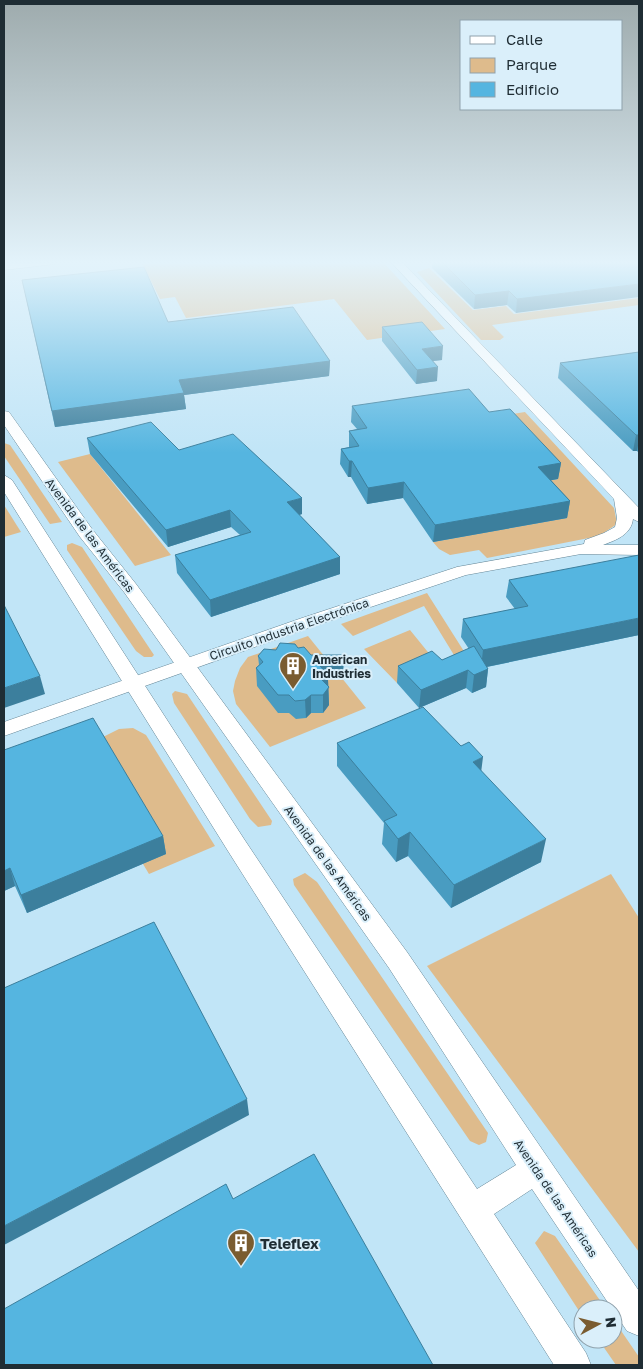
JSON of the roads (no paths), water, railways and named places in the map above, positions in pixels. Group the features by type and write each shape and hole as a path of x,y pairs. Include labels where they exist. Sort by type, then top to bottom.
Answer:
{"main road":[{"name":"Avenida de las Américas","path":"4,415 86,533 130,588 398,960 536,1169 639,1319"},
{"path":"4,480 133,684 574,1365"},
{"path":"472,1210 536,1169"}],"street":[{"path":"455,325 639,517"},
{"name":"Circuito Industria Electrónica","path":"4,729 376,598 463,571 580,549 615,536 623,529 626,514 621,497"},
{"name":"Circuito Industria Electrónica","path":"580,549 639,550"}],"place":[{"name":"American Industries","path":"293,690"},
{"name":"Teleflex","path":"241,1267"}]}
